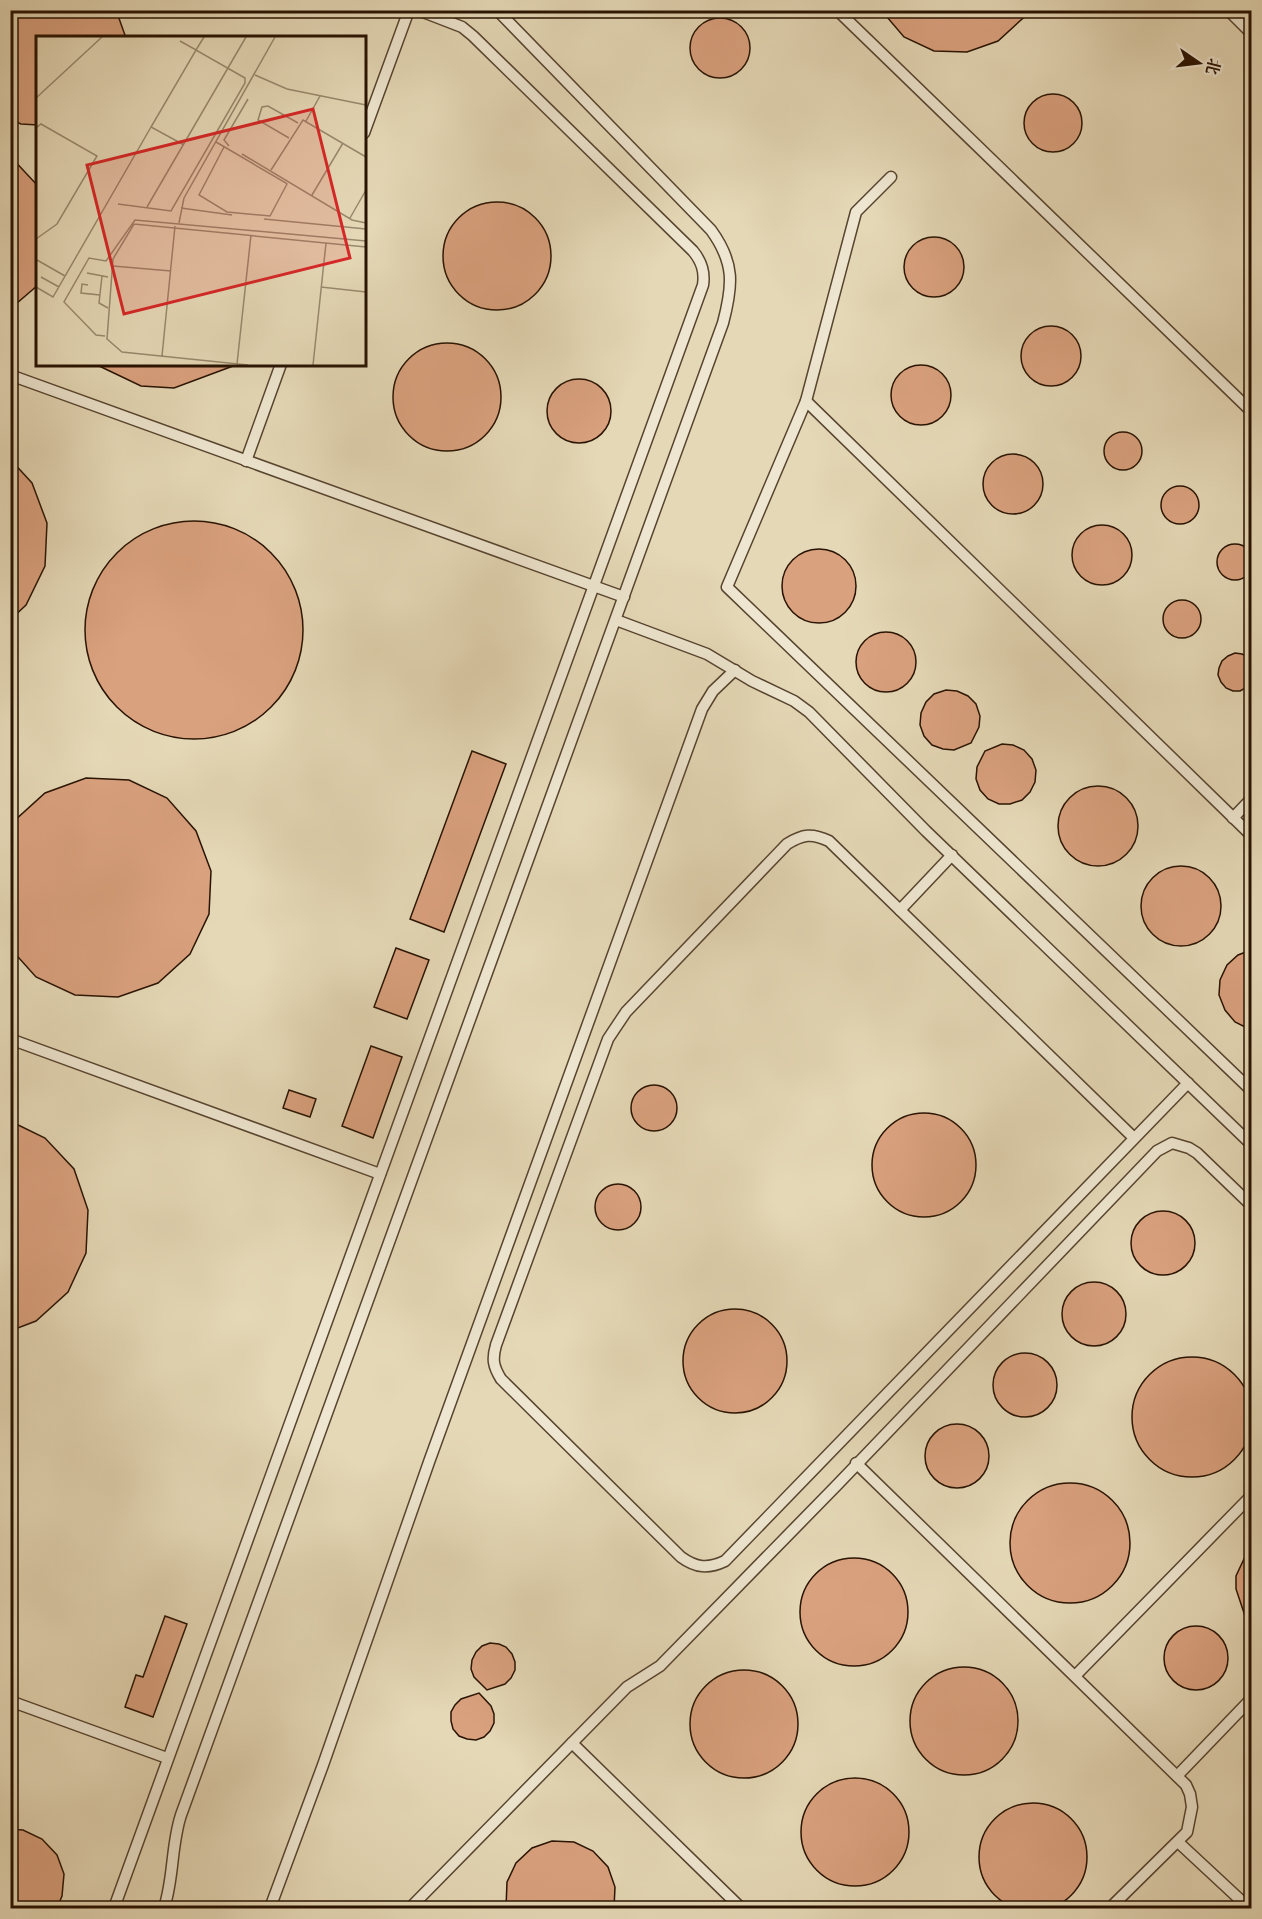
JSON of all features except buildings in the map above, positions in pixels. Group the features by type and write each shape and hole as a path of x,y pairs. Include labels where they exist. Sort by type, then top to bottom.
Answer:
{"lane":[{"path":"366,128 409,10"},
{"path":"114,1908 705,277 700,260 693,251 473,36 462,27 418,10"},
{"path":"164,1908 170,1891 176,1832 181,1815 616,620 730,298 729,262 721,244 711,230 497,10"},
{"path":"837,10 1251,412"},
{"path":"1228,10 1251,34"},
{"path":"891,177 856,212 806,401 727,587 1251,1091"},
{"path":"246,461 280,366"},
{"path":"10,375 624,597"},
{"path":"806,401 1251,836"},
{"path":"616,620 707,654 752,681 795,701 809,712 952,855 1251,1145"},
{"path":"270,1908 433,1450 702,709 713,691 735,670"},
{"path":"1233,818 1251,798"},
{"path":"1134,1138 829,841 809,834 798,837 787,844 626,1012 608,1039 496,1345 493,1357 494,1367 501,1379 681,1557 689,1563 702,1567 714,1566 724,1561 1188,1083"},
{"path":"900,910 952,855"},
{"path":"10,1039 380,1174"},
{"path":"410,1908 627,1687 660,1666 1156,1151 1173,1143 1190,1148 1251,1206"},
{"path":"856,1463 1186,1785 1192,1806 1187,1832 1110,1908"},
{"path":"1075,1676 1251,1495"},
{"path":"1177,1776 1251,1698"},
{"path":"10,1701 167,1758"},
{"path":"572,1743 741,1908"},
{"path":"1178,1842 1249,1908"}]}
